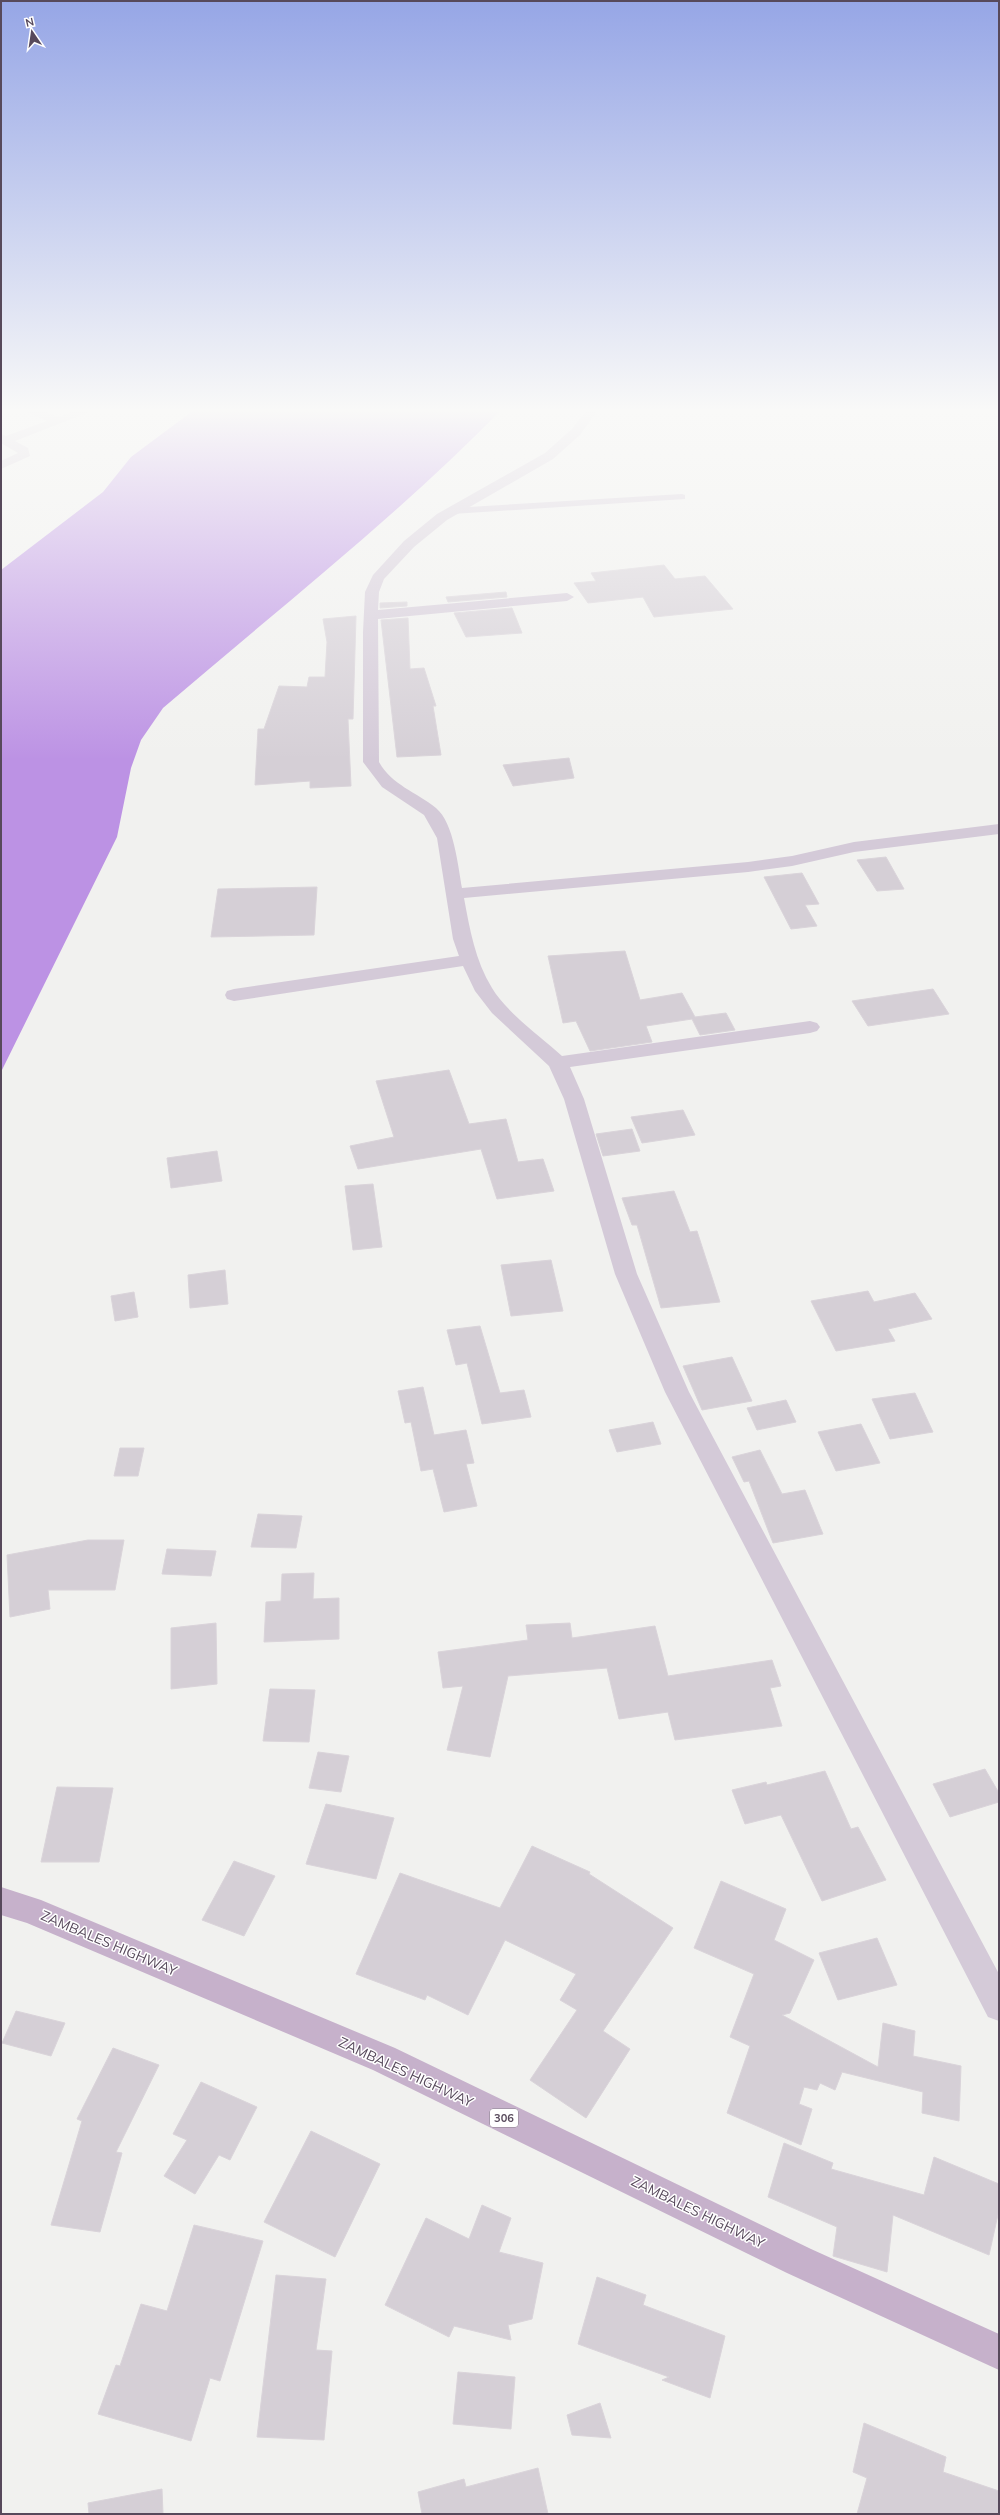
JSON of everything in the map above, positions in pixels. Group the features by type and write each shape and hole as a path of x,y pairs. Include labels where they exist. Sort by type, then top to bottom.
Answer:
{"main road":[{"name":"ZAMBALES HIGHWAY","path":"1,1901 30,1910 384,2059 792,2258 999,2352"}],"street":[{"path":"435,524 409,544 378,578 372,592 371,762 376,771 388,784 431,812 445,838 462,939 469,960 484,991 499,1010 558,1064 574,1099 626,1274 678,1392 999,2006"},
{"path":"371,615 567,597"},
{"path":"454,894 740,868 792,861 854,847 999,829"},
{"path":"234,995 469,960"},
{"path":"558,1064 810,1027"}],"shaded area":[{"path":"61,524 380,524 163,708 141,740 131,768 117,837 1,1072 1,570"}],"building":[{"path":"664,565 675,579 705,576 733,609 654,617 643,597 588,603 574,583 596,581 591,573"},
{"path":"506,592 507,597 448,602 446,597"},
{"path":"407,602 407,606 380,608 380,603"},
{"path":"512,608 522,633 466,637 454,613"},
{"path":"356,616 353,719 348,719 351,786 310,788 310,781 255,785 258,729 264,729 279,686 307,687 309,677 325,677 327,642 323,619"},
{"path":"408,618 410,669 424,668 436,706 433,706 441,755 397,757 381,620"},
{"path":"569,758 574,778 513,786 503,765"},
{"path":"886,857 904,889 877,891 857,860"},
{"path":"802,873 819,904 805,905 817,926 791,929 764,877"},
{"path":"317,887 314,935 211,937 218,889"},
{"path":"625,951 640,1000 682,993 695,1017 726,1013 735,1030 700,1035 692,1019 646,1026 652,1042 590,1051 576,1021 563,1023 548,956"},
{"path":"933,989 949,1014 868,1026 852,1001"},
{"path":"449,1070 469,1124 506,1119 518,1162 543,1159 554,1191 497,1199 481,1149 358,1169 350,1146 394,1137 376,1081"},
{"path":"683,1110 695,1135 642,1143 631,1117"},
{"path":"632,1129 640,1151 603,1156 596,1134"},
{"path":"217,1151 222,1181 171,1188 167,1158"},
{"path":"373,1184 382,1247 353,1250 345,1186"},
{"path":"674,1191 690,1232 697,1231 720,1302 661,1308 637,1225 632,1225 622,1198"},
{"path":"551,1260 563,1311 511,1316 501,1265"},
{"path":"225,1270 228,1304 190,1308 188,1275"},
{"path":"868,1291 874,1302 915,1293 932,1319 888,1329 895,1341 836,1351 811,1301"},
{"path":"134,1292 138,1317 115,1321 111,1296"},
{"path":"480,1326 500,1393 524,1390 531,1417 482,1424 467,1363 456,1365 447,1330"},
{"path":"732,1357 752,1401 702,1410 683,1366"},
{"path":"423,1387 434,1435 466,1430 474,1463 466,1464 477,1506 444,1512 433,1469 421,1471 411,1422 405,1423 398,1391"},
{"path":"915,1393 933,1432 890,1439 872,1399"},
{"path":"786,1400 796,1422 757,1430 747,1408"},
{"path":"653,1422 661,1444 617,1452 609,1430"},
{"path":"861,1424 880,1463 836,1471 818,1432"},
{"path":"120,1448 144,1448 138,1476 114,1476"},
{"path":"760,1450 782,1494 805,1490 823,1534 773,1543 749,1481 744,1482 732,1457"},
{"path":"258,1514 302,1516 296,1548 251,1547"},
{"path":"88,1540 124,1540 115,1590 48,1590 50,1609 10,1617 7,1555"},
{"path":"167,1549 216,1551 211,1576 162,1574"},
{"path":"314,1573 313,1599 339,1598 339,1639 264,1642 266,1602 281,1601 282,1574"},
{"path":"216,1623 217,1684 171,1689 171,1628"},
{"path":"570,1623 572,1638 655,1626 668,1676 772,1660 781,1686 770,1688 782,1726 675,1740 668,1712 619,1719 607,1668 508,1676 490,1757 447,1750 463,1686 443,1688 438,1652 528,1640 526,1625"},
{"path":"270,1689 315,1690 309,1742 263,1741"},
{"path":"318,1752 349,1756 341,1792 309,1788"},
{"path":"985,1769 999,1793 999,1802 950,1817 933,1784"},
{"path":"825,1771 851,1829 858,1827 886,1880 822,1901 781,1815 745,1824 732,1790 766,1782 767,1785"},
{"path":"57,1787 113,1788 99,1862 41,1862"},
{"path":"326,1804 394,1818 376,1879 306,1864"},
{"path":"532,1846 590,1872 589,1874 673,1928 603,2031 630,2049 586,2118 530,2080 577,2010 560,2000 576,1974 505,1940 468,2015 427,1995 425,2000 356,1974 400,1873 500,1908"},
{"path":"234,1861 275,1876 244,1936 202,1920"},
{"path":"721,1881 786,1909 774,1940 814,1960 790,2013 782,2015 878,2067 883,2023 915,2031 913,2056 961,2066 959,2121 922,2113 923,2092 842,2072 835,2090 820,2083 817,2090 804,2087 799,2104 812,2109 801,2145 727,2113 750,2046 730,2037 754,1974 694,1948"},
{"path":"877,1938 897,1985 838,2000 819,1953"},
{"path":"16,2011 65,2023 51,2056 2,2043"},
{"path":"113,2048 159,2065 116,2152 122,2153 100,2232 51,2225 82,2121 77,2119"},
{"path":"201,2082 257,2107 230,2160 219,2155 195,2194 164,2176 187,2140 173,2134"},
{"path":"311,2131 380,2164 335,2257 264,2222"},
{"path":"784,2143 833,2163 831,2169 924,2195 934,2157 999,2184 999,2210 989,2255 893,2215 887,2272 833,2256 837,2227 768,2197"},
{"path":"482,2205 511,2218 499,2252 543,2263 532,2319 508,2325 511,2340 454,2326 449,2337 385,2305 426,2218 469,2239"},
{"path":"194,2225 263,2241 220,2381 210,2378 191,2441 98,2414 116,2365 120,2366 141,2304 167,2311"},
{"path":"276,2275 326,2279 316,2350 332,2351 324,2440 257,2437"},
{"path":"597,2277 646,2295 643,2305 725,2336 710,2398 662,2380 669,2377 578,2344"},
{"path":"458,2372 515,2377 511,2429 453,2424"},
{"path":"600,2403 611,2438 572,2435 567,2415"},
{"path":"864,2423 946,2457 943,2472 999,2491 999,2514 857,2514 867,2478 853,2472"},
{"path":"538,2468 548,2514 422,2514 418,2492 464,2479 466,2487"},
{"path":"162,2489 163,2514 89,2514 88,2503"}]}
